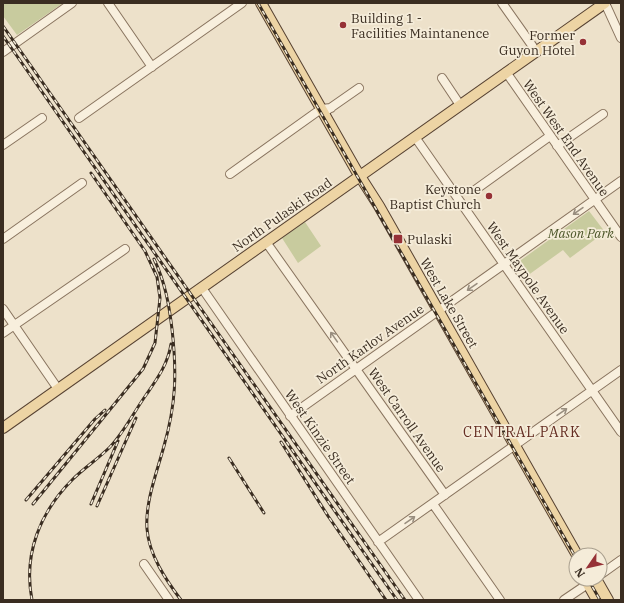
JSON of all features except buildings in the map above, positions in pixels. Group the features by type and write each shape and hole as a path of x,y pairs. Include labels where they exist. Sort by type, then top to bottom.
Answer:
{"main road":[{"name":"West Lake Street","path":"261,3 572,547"},
{"name":"North Pulaski Road","path":"3,428 605,3"},
{"name":"West Lake Street","path":"515,445 577,547"},
{"name":"West Lake Street","path":"515,445 568,548"},
{"path":"594,587 597,600"},
{"path":"596,587 603,600"},
{"path":"598,587 608,600"}],"street":[{"path":"3,52 72,3"},
{"path":"108,3 152,67"},
{"path":"79,118 242,3"},
{"path":"502,3 536,51"},
{"path":"605,3 621,38"},
{"name":"West West End Avenue","path":"506,72 621,237"},
{"path":"442,78 460,105"},
{"path":"230,174 322,111 359,88"},
{"path":"557,146 604,114"},
{"path":"3,145 42,118"},
{"path":"475,190 550,136"},
{"name":"West Maypole Avenue","path":"415,137 621,432"},
{"name":"North Karlov Avenue","path":"290,416 621,180"},
{"path":"3,239 82,183"},
{"name":"West Carroll Avenue","path":"266,242 444,495"},
{"path":"3,332 125,248"},
{"name":"West Kinzie Street","path":"202,288 419,600"},
{"path":"3,310 58,389"},
{"path":"378,542 621,370"},
{"path":"433,504 500,600"},
{"path":"608,569 621,560"},
{"path":"144,564 170,600"},
{"path":"564,600 581,587"}],"green space":[{"path":"3,3 63,3 17,35 3,16"},
{"name":"Mason Park","path":"589,211 605,232 570,258 563,250 527,276 517,263"},
{"path":"305,222 321,246 298,263 282,238"}],"railway":[{"path":"258,3 570,547"},
{"path":"3,26 405,600"},
{"path":"3,36 397,600"},
{"path":"33,504 143,369 155,343 160,298 157,277 145,251 91,173"},
{"path":"154,259 164,285 168,302 174,345 175,374 171,416 150,498 147,529 148,539 159,567 181,600"},
{"path":"32,600 30,583 32,550 43,520 51,505 73,479 101,456 120,435 162,371 170,351 171,344"},
{"path":"26,500 95,419 105,410"},
{"path":"97,506 136,418"},
{"path":"91,504 118,441"},
{"path":"281,442 328,516 386,600"},
{"path":"229,458 264,513"},
{"path":"593,587 600,600"}],"place":[{"name":"Building 1 - Facilities Maintanence","path":"343,25"},
{"name":"Former Guyon Hotel","path":"583,42"},
{"name":"Keystone Baptist Church","path":"489,196"},
{"name":"Pulaski","path":"398,239"}],"district":[{"name":"CENTRAL PARK","path":"522,432"}]}
